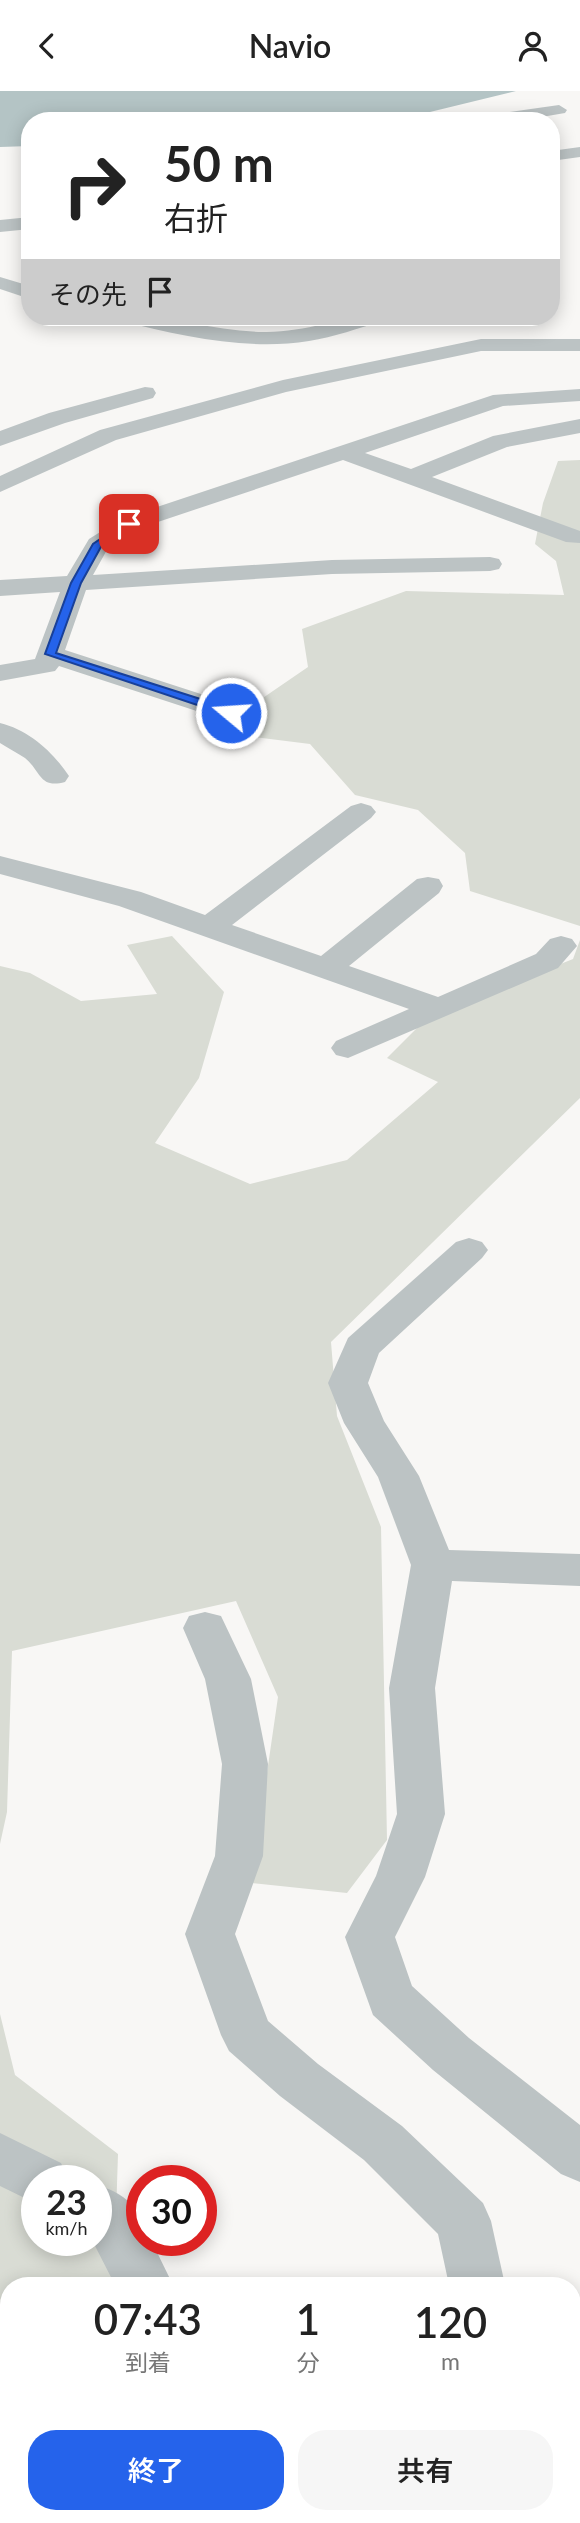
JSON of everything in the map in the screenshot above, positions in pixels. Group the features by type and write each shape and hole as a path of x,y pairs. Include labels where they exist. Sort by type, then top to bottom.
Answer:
{"street":[{"path":"545,112 559,110"},
{"path":"560,155 580,152"},
{"path":"0,226 21,224"},
{"path":"0,283 21,290"},
{"path":"176,326 239,338 309,335 342,326"},
{"path":"0,485 108,435 270,390 481,345 511,335 580,345"},
{"path":"0,439 57,418 145,393"},
{"path":"0,673 47,665 76,583 98,544 129,524 501,400 580,395"},
{"path":"410,478 501,441 580,426"},
{"path":"344,453 575,537"},
{"path":"0,588 332,567 491,564"},
{"path":"50,654 231,713"},
{"path":"0,731 37,754 55,776"},
{"path":"209,927 361,812"},
{"path":"0,865 130,899 438,1008"},
{"path":"326,968 428,886"},
{"path":"348,1048 547,961 561,946"},
{"path":"468,1250 362,1347 348,1383 364,1423 398,1476 433,1565 412,1688 421,1814 400,1877 370,1937 391,1999 451,2054 580,2157"},
{"path":"433,1565 580,1570"},
{"path":"205,1628 228,1679 246,1764 239,1856 210,1934 247,2035 299,2080 383,2143 463,2221 475,2277"},
{"path":"0,2158 21,2170"},
{"path":"112,2223 141,2277"}],"shaded area":[{"path":"0,91 516,91 430,112 21,112 21,146 0,147"},
{"path":"580,460 580,926 470,891 465,853 418,810 355,795 310,744 254,737 226,723 308,667 302,629 406,591 564,595 556,561 535,544 543,503 558,461"},
{"path":"172,936 224,992 199,1078 155,1143 250,1184 347,1160 438,1082 387,1058 428,1017 573,959 580,940 580,1098 331,1342 337,1416 381,1527 387,1840 347,1893 251,1883 278,1697 236,1601 12,1651 7,1812 0,1844 0,966 30,973 81,1001 157,994 127,945"},
{"path":"0,2014 15,2075 118,2154 115,2277 0,2277"}],"route":[{"path":"129,524 98,544 76,583 50,654 231,713"}]}
